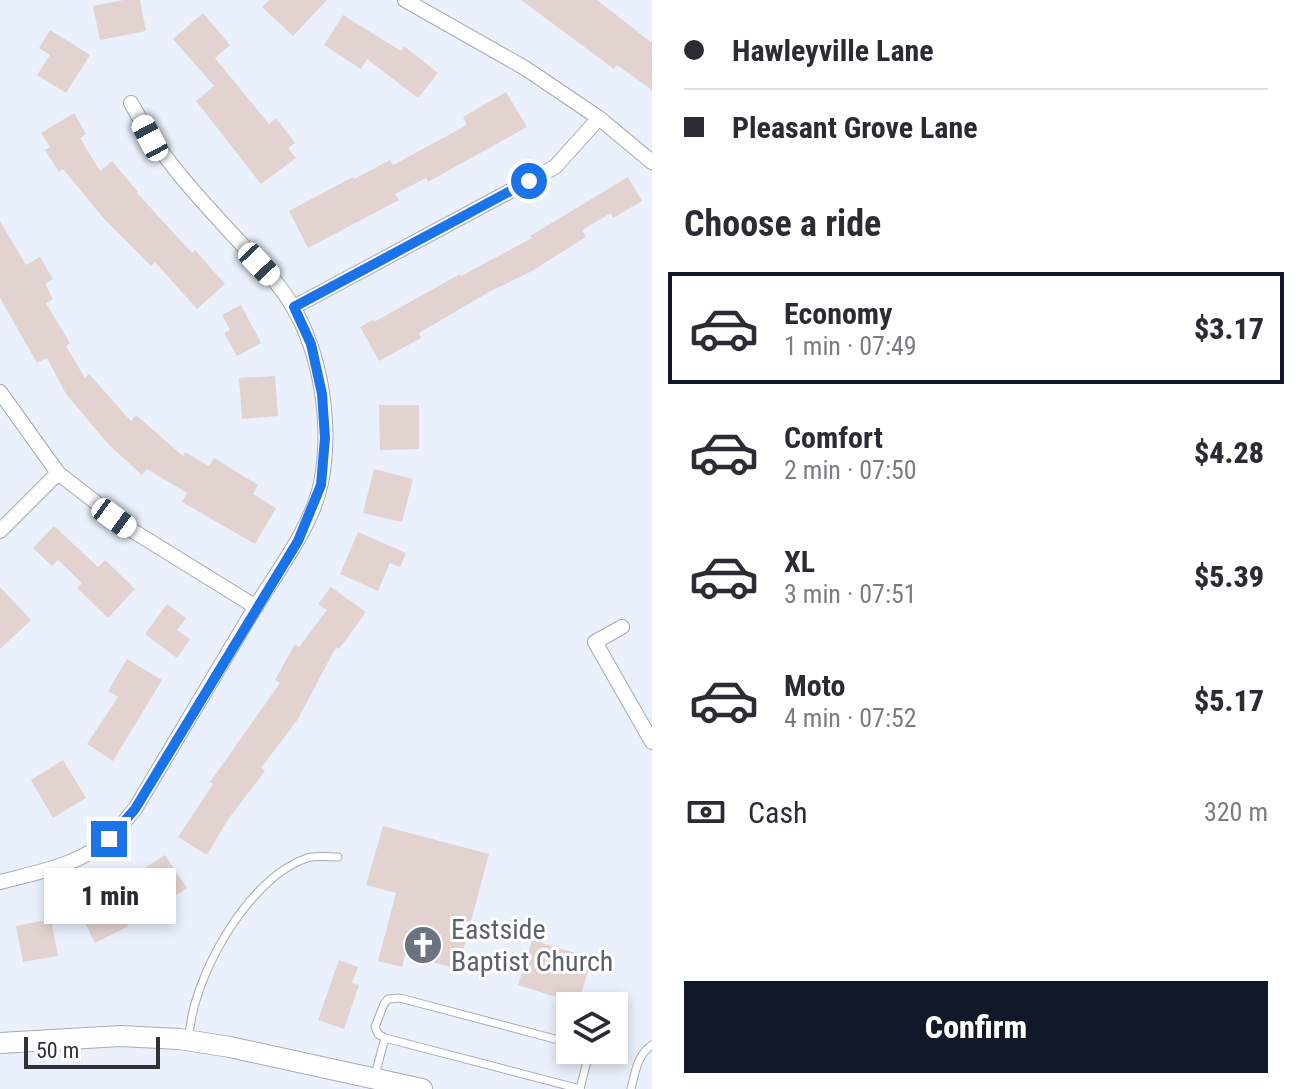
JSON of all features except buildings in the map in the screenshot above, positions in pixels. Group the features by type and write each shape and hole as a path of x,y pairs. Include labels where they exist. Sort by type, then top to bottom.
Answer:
{"street":[{"path":"405,0 525,68 599,118 652,162"},
{"path":"0,882 52,870 109,839 135,809 298,541 321,485 325,438 322,394 311,344 294,307 278,284 150,138 131,103"},
{"path":"294,307 555,167 599,118"},
{"path":"0,392 58,473 130,529 256,607"},
{"path":"0,531 58,473"},
{"path":"622,627 595,642 652,742"},
{"path":"0,1043 121,1036 189,1041 422,1089"}],"lane":[{"path":"189,1041 189,1022 195,999 219,950 248,902 269,881 298,862 311,856 338,857"},
{"path":"556,1039 400,998 388,999 375,1027 378,1034 385,1038 580,1089 584,1064"},
{"path":"375,1077 385,1038"},
{"path":"631,1089 639,1060 652,1045"}],"place":[{"name":"Eastside Baptist Church","path":"423,945"}],"route":[{"path":"109,839 135,809 298,541 321,485 325,438 322,394 311,344 294,307 529,181"}]}
